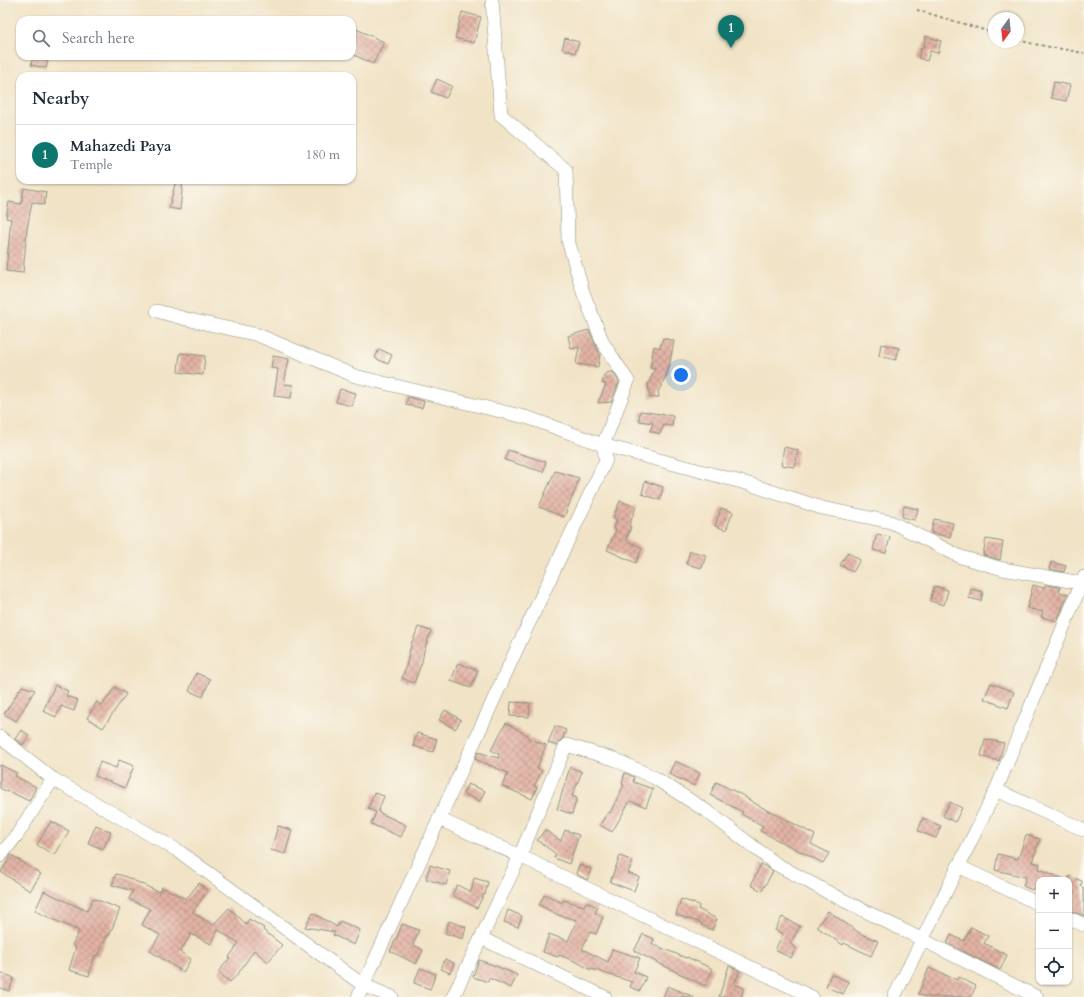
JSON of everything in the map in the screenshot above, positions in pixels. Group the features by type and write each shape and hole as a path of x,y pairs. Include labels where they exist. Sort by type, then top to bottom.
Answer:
{"street":[{"path":"358,997 519,644 606,460 603,446 628,381 603,343 583,292 568,240 566,170 501,115 492,0"},
{"path":"157,311 258,335 356,376 529,418 603,446 749,484 822,508 891,522 961,557 996,568 1083,580 996,790 894,997"},
{"path":"0,737 53,779 177,850 363,985 392,997"},
{"path":"454,997 520,856 566,745 614,759 655,778 708,812 776,864 831,894 1037,997"},
{"path":"0,856 17,834 53,779"},
{"path":"996,790 1084,830"},
{"path":"439,820 520,856 793,993 812,997"},
{"path":"958,866 1036,903"},
{"path":"1072,919 1084,925"},
{"path":"481,938 605,997"}],"path":[{"path":"917,10 988,30"},
{"path":"1024,42 1084,54"}],"building":[{"path":"462,12 481,17 474,43 455,38"},
{"path":"356,29 384,42 373,64 356,56"},
{"path":"926,36 941,41 938,53 930,51 927,61 918,58 921,48 923,49"},
{"path":"565,38 579,42 575,53 562,49"},
{"path":"32,60 48,60 46,68 31,65"},
{"path":"437,79 452,86 446,98 431,92"},
{"path":"1054,82 1070,85 1066,101 1051,98"},
{"path":"175,184 183,184 180,210 169,208"},
{"path":"24,188 46,192 44,205 32,202 27,229 23,273 6,271 11,219 6,218 9,202 21,204"},
{"path":"589,330 600,354 598,367 576,364 579,347 571,349 568,336"},
{"path":"663,338 674,341 668,372 658,392 659,397 650,398 648,384 655,369 650,368 654,346 660,348"},
{"path":"881,344 899,348 896,360 879,356"},
{"path":"379,349 392,355 388,364 375,358"},
{"path":"180,353 205,356 203,375 178,372"},
{"path":"273,356 289,359 284,384 293,385 291,398 274,396 278,369 271,368"},
{"path":"613,372 619,382 611,402 598,403 606,384 602,383 605,374"},
{"path":"340,389 356,393 352,406 336,402"},
{"path":"408,397 424,401 422,408 406,405"},
{"path":"640,411 673,416 672,426 664,425 660,434 650,431 653,423 639,421"},
{"path":"784,447 798,450 795,467 781,465"},
{"path":"508,450 546,462 543,472 505,460"},
{"path":"555,471 579,478 564,517 539,507"},
{"path":"645,481 663,487 660,500 642,494"},
{"path":"620,501 636,507 626,540 642,548 636,563 607,550 616,530 614,528 617,519 613,518"},
{"path":"904,506 918,509 915,520 902,517"},
{"path":"721,508 733,512 726,530 715,526"},
{"path":"934,519 953,523 950,537 931,533"},
{"path":"877,534 890,537 886,553 873,550"},
{"path":"986,539 1003,542 1000,560 983,555"},
{"path":"690,551 706,555 702,568 686,564"},
{"path":"848,552 860,560 853,572 840,565"},
{"path":"1051,562 1066,566 1064,572 1049,569"},
{"path":"1033,585 1044,588 1045,585 1060,587 1059,592 1068,594 1057,621 1041,617 1043,612 1027,608"},
{"path":"934,586 948,590 944,605 930,601"},
{"path":"971,589 983,592 981,601 969,598"},
{"path":"418,627 431,631 414,683 402,678 412,641"},
{"path":"458,663 478,670 471,688 451,681"},
{"path":"196,673 210,679 203,697 189,691"},
{"path":"991,683 1014,692 1008,708 984,699"},
{"path":"55,685 68,691 66,696 78,700 74,711 61,706 56,717 43,711"},
{"path":"22,686 35,690 16,721 4,714"},
{"path":"115,687 126,694 103,728 87,718 97,702 102,706"},
{"path":"511,702 530,703 529,717 510,716"},
{"path":"445,710 461,720 455,729 439,720"},
{"path":"506,723 529,736 528,738 546,745 537,768 542,771 534,786 537,787 532,799 502,786 508,773 475,759 478,752 498,758 499,754 491,750"},
{"path":"555,726 566,730 563,738 557,746 548,743"},
{"path":"21,730 29,735 23,745 15,739"},
{"path":"417,733 437,739 433,752 413,746"},
{"path":"985,739 1004,743 999,761 981,756"},
{"path":"119,760 134,766 125,788 95,776 100,762 116,768"},
{"path":"675,761 700,773 694,786 669,774"},
{"path":"0,765 17,773 15,776 36,787 29,801 0,788"},
{"path":"570,767 582,772 572,796 577,798 572,814 557,809"},
{"path":"625,773 634,777 633,782 653,789 646,807 630,801 612,832 600,825 608,812 610,813 624,785 622,784"},
{"path":"716,782 815,835 811,844 829,853 823,863 760,831 763,826 741,814 743,812 710,795"},
{"path":"468,784 485,791 480,801 463,794"},
{"path":"374,793 384,796 378,812 406,825 401,837 371,824 376,812 368,809"},
{"path":"950,802 962,808 955,822 943,816"},
{"path":"923,818 941,826 936,838 918,831"},
{"path":"51,821 69,831 55,855 37,845"},
{"path":"96,825 111,832 103,849 88,843"},
{"path":"278,826 292,830 285,854 271,850"},
{"path":"545,830 561,841 565,830 579,835 569,864 554,858 556,854 537,840"},
{"path":"1026,835 1040,839 1032,862 1040,864 1039,869 1059,877 1036,877 1036,889 1033,888 1032,890 1023,886 1026,877 995,870 998,854 1018,859"},
{"path":"11,855 41,874 30,891 1,872"},
{"path":"620,856 633,861 628,873 639,877 634,891 610,882"},
{"path":"761,864 773,871 762,891 751,885"},
{"path":"430,865 450,871 446,885 426,879"},
{"path":"579,865 591,869 587,880 576,874"},
{"path":"116,874 124,876 159,892 162,887 186,899 199,883 208,891 192,912 213,925 229,908 246,924 249,919 264,928 263,930 282,945 268,962 254,950 238,974 230,982 218,972 230,958 229,957 239,943 218,930 211,944 191,934 180,952 191,959 183,972 150,951 160,935 142,925 150,909 129,899 133,891 112,885"},
{"path":"1072,877 1082,881 1081,886 1084,888 1084,916 1072,911"},
{"path":"474,878 488,882 485,895 484,894 477,908 452,895 457,885 471,892"},
{"path":"44,891 87,911 93,898 120,909 109,936 107,936 98,956 95,955 89,976 69,970 76,947 72,945 79,931 35,911"},
{"path":"545,894 562,903 563,900 584,906 586,902 598,907 595,913 603,917 596,934 590,932 582,949 608,962 612,949 640,958 634,972 646,977 640,991 630,987 632,982 592,969 591,970 577,962 559,955 558,957 543,952 549,934 568,941 577,920 558,915 539,905"},
{"path":"681,899 699,905 698,909 717,919 712,930 701,925 702,923 676,915"},
{"path":"508,910 522,916 518,927 504,922"},
{"path":"828,911 861,934 878,941 871,956 844,943 843,945 817,927"},
{"path":"313,913 337,927 340,921 360,930 354,945 333,935 335,932 305,927"},
{"path":"782,917 800,926 790,944 796,948 791,958 775,950 783,934 775,930"},
{"path":"449,921 466,927 463,939 445,933"},
{"path":"402,924 419,930 413,945 423,950 416,964 390,951"},
{"path":"971,927 988,936 984,943 1007,955 1000,970 947,943 951,935 964,941"},
{"path":"643,934 654,939 652,944 686,958 687,957 713,969 705,986 634,951"},
{"path":"445,959 454,963 450,973 441,969"},
{"path":"479,960 517,975 511,988 489,978 488,982 473,977"},
{"path":"729,966 740,971 734,984 744,988 741,997 719,997"},
{"path":"420,968 436,974 430,989 414,983"},
{"path":"929,968 957,980 959,977 976,986 971,997 926,997 918,994"},
{"path":"0,972 14,978 9,991 0,988"},
{"path":"831,974 849,982 843,994 826,987"},
{"path":"668,986 694,997 663,997"}],"place":[{"name":"Mahazedi Paya","path":"731,48"}]}
